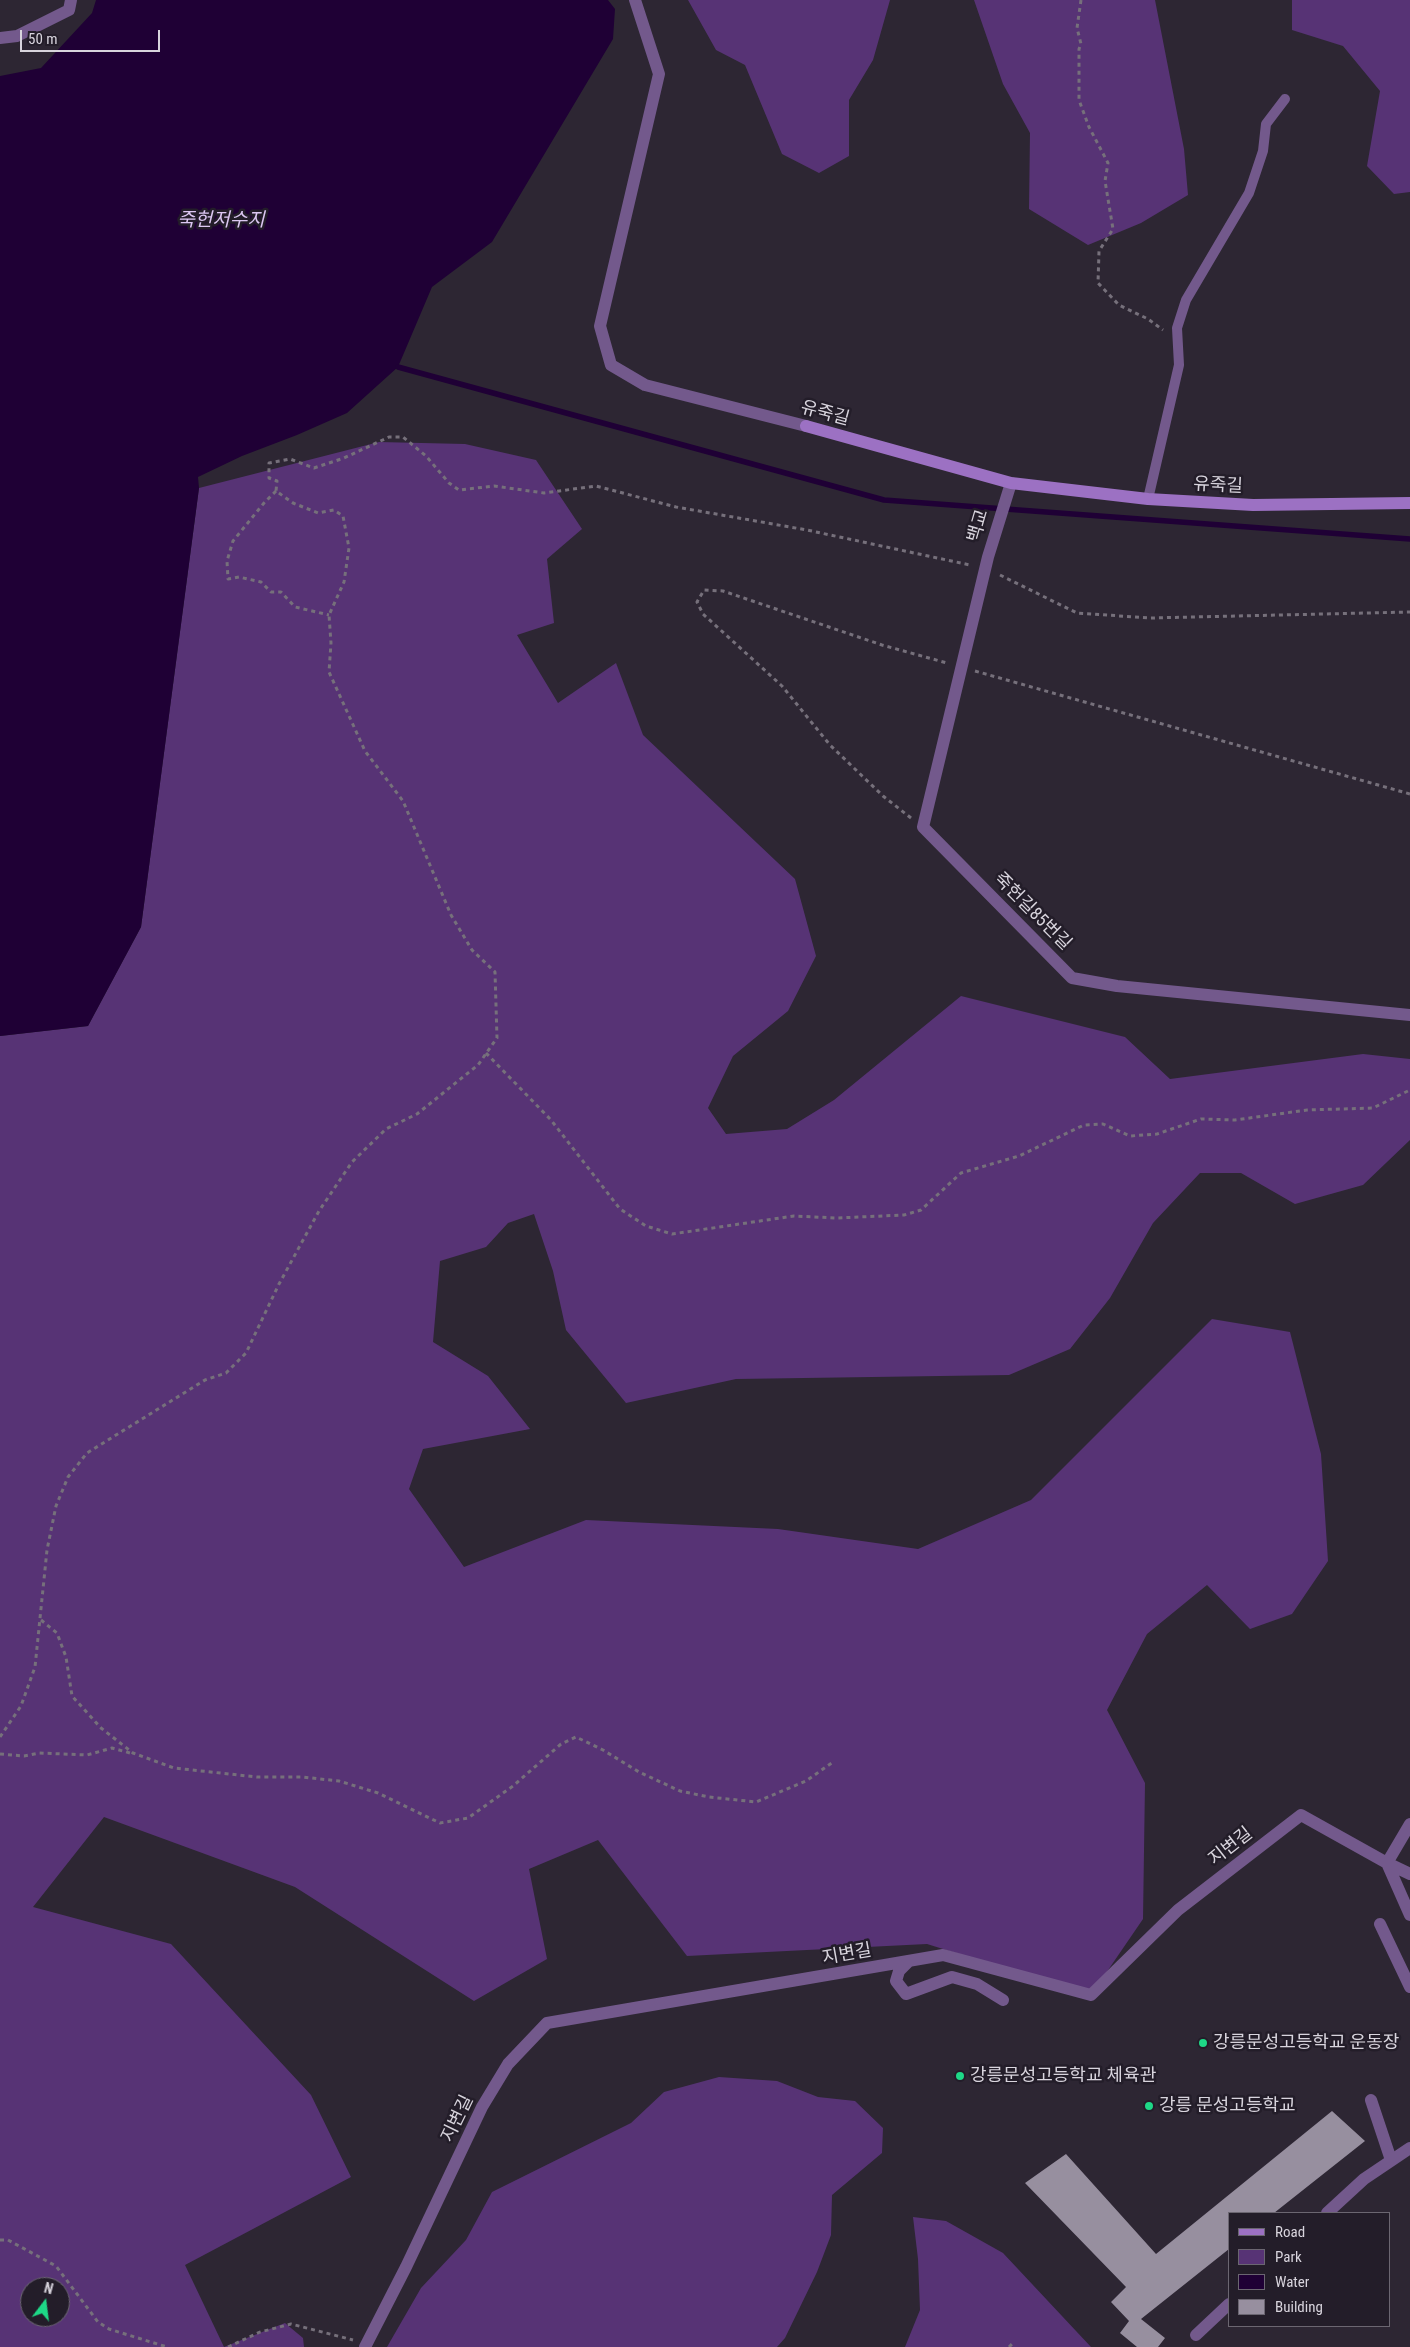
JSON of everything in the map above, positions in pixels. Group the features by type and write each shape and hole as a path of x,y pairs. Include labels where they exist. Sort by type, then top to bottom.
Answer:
{"street":[{"path":"0,38 17,36 68,10 72,0"},
{"name":"유죽길","path":"635,0 660,74 600,326 612,365 645,385 806,426 1011,483 1148,499 1253,505 1410,503"},
{"name":"백교","path":"961,667 988,557 1011,483"},
{"path":"923,827 961,667"},
{"name":"죽헌길85번길","path":"923,827 1072,978 1117,986 1410,1015"},
{"name":"지변길","path":"366,2346 482,2107 508,2064 547,2023 943,1955 1091,1996 1178,1910 1300,1815 1387,1863"},
{"path":"1387,1863 1410,1824"},
{"path":"1387,1863 1410,1874"},
{"path":"1387,1863 1410,1916"},
{"path":"1380,1924 1410,1987"},
{"path":"909,1961 899,1971 896,1981 906,1994 952,1977 977,1984 1003,2000"},
{"path":"1371,2100 1391,2160"},
{"path":"1328,2212 1364,2179 1410,2148"},
{"path":"1196,2335 1228,2305"}],"lane":[{"path":"1148,499 1179,365 1177,328 1186,300 1249,192 1263,151 1266,124 1285,99"}],"path":[{"path":"1081,0 1077,28 1081,44 1079,49 1079,100 1089,127 1108,163 1105,181 1113,229 1099,251 1098,283 1119,305 1162,328 1178,350"},
{"path":"329,614 295,607 281,592 271,592 261,582 239,577 228,579 228,561 234,541 258,510 276,492 277,481 269,478 270,463 290,459 314,468 344,458 389,437 403,437 426,456 448,483 460,490 494,486 544,493 596,486"},
{"path":"0,1737 22,1706 35,1667 48,1550 56,1506 68,1477 87,1453 152,1411 205,1380 226,1373 233,1367 246,1353 279,1284 319,1211 352,1162 386,1129 417,1114 478,1065 497,1038 495,972 472,950 451,915 403,801 365,750 329,672 331,642 329,614 344,582 349,548 344,516 334,510 318,513 293,503 276,492"},
{"path":"923,827 883,796 830,745 782,686 703,614 697,602 704,590 723,591 882,644 1410,794"},
{"path":"486,1053 551,1120 620,1209 646,1226 672,1234 794,1216 837,1218 904,1215 921,1210 961,1173 1019,1156 1084,1125 1103,1124 1130,1136 1157,1134 1200,1119 1235,1120 1307,1110 1373,1108 1410,1090"},
{"path":"41,1620 57,1633 66,1658 72,1696 102,1728 134,1753"},
{"path":"0,1754 24,1756 39,1753 87,1755 112,1748 134,1753 174,1768 257,1777 302,1777 339,1781 378,1793 440,1823 468,1818 513,1786 561,1744 576,1737 603,1750 639,1772 680,1791 709,1797 756,1802 806,1781 833,1762"},
{"path":"0,2240 8,2240 56,2266 98,2322 109,2329 167,2347"},
{"path":"228,2347 260,2332 292,2324 366,2346"},
{"path":"1009,2347 1014,2342"}],"green space":[{"path":"688,0 890,0 873,60 849,100 849,156 819,173 782,154 745,65 716,50"},
{"path":"974,0 1155,0 1184,149 1188,195 1141,223 1088,245 1029,209 1030,133 1003,84"},
{"path":"1292,0 1410,0 1410,192 1394,194 1367,166 1380,91 1343,46 1292,30"},
{"path":"379,442 465,444 536,460 582,529 547,559 554,623 517,635 558,703 616,663 643,735 795,879 816,956 788,1011 733,1056 708,1108 726,1134 787,1129 834,1100 961,996 1125,1037 1170,1079 1363,1054 1410,1059 1410,1140 1363,1185 1295,1204 1241,1173 1200,1173 1153,1223 1110,1298 1070,1349 1009,1375 736,1379 626,1403 566,1330 553,1271 534,1214 508,1223 486,1247 440,1261 433,1342 488,1376 530,1429 423,1449 409,1489 464,1567 586,1520 778,1529 918,1549 1031,1500 1212,1319 1290,1332 1321,1454 1328,1561 1292,1614 1250,1629 1207,1585 1147,1634 1107,1710 1145,1783 1143,1919 1091,1995 927,1944 687,1956 598,1840 529,1869 547,1959 474,2001 295,1887 104,1817 33,1907 171,1944 311,2095 351,2177 185,2265 224,2347 0,2347 0,1036 88,1026 141,927 199,488"},
{"path":"719,2077 777,2081 818,2097 855,2101 883,2128 882,2153 832,2195 831,2235 817,2272 785,2338 777,2347 387,2347 421,2288 466,2240 492,2192 631,2123 664,2092"},
{"path":"913,2217 946,2221 1003,2253 1091,2347 905,2347 920,2310 918,2259"},
{"path":"285,2323 303,2338 304,2347 224,2347"}],"water":[{"name":"죽헌저수지","path":"96,0 608,0 615,9 613,39 492,242 432,287 398,367 347,413 242,456 198,477 199,488 141,927 88,1026 0,1036 0,76 41,68 92,13"}],"building":[{"path":"1332,2111 1365,2141 1275,2212 1228,2212 1228,2250 1141,2319 1165,2338 1158,2347 1137,2347 1120,2333 1129,2321 1111,2302 1126,2287 1025,2183 1066,2154 1156,2254"}],"waterway":[{"path":"398,367 884,500 1410,539"}],"place":[{"name":"강릉문성고등학교 운동장","path":"1203,2043"},
{"name":"강릉문성고등학교 체육관","path":"960,2076"},
{"name":"강릉 문성고등학교","path":"1149,2106"}]}
